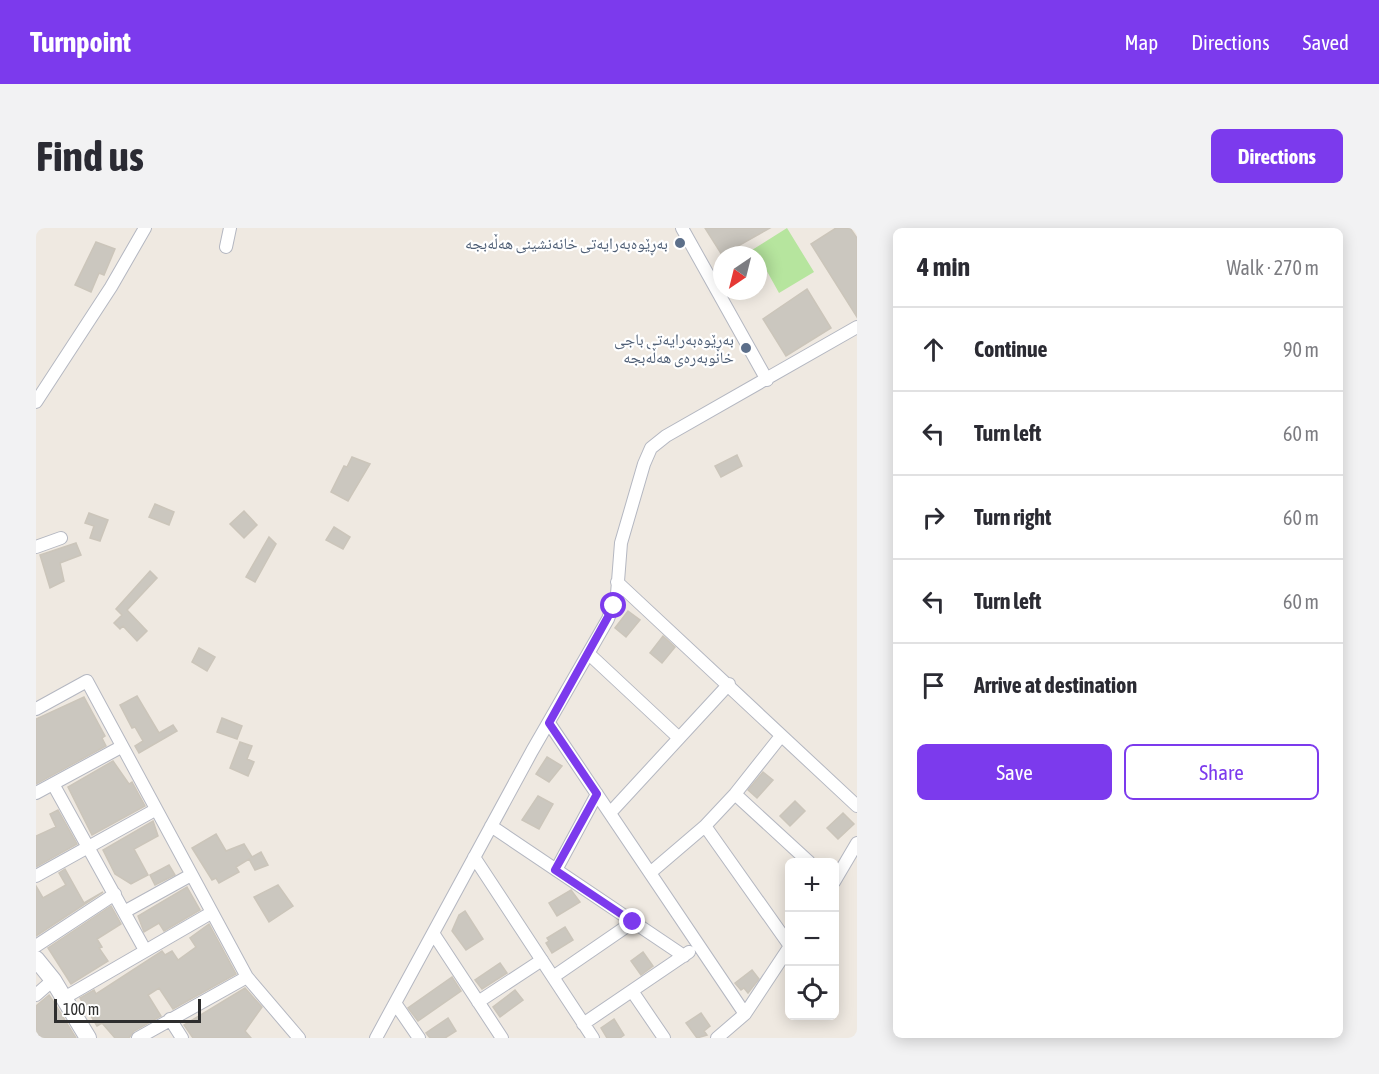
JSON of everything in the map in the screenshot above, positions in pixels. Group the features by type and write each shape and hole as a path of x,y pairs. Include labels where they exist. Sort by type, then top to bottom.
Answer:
{"street":[{"path":"36,402 111,287 145,228"},
{"path":"226,247 230,228"},
{"path":"682,228 767,380"},
{"path":"376,1038 611,612 623,534 651,448 666,436 857,327"},
{"path":"36,547 61,538"},
{"path":"617,582 729,684 857,806"},
{"path":"589,654 679,738"},
{"path":"36,709 87,681 247,977 299,1038"},
{"path":"610,813 729,684"},
{"path":"549,723 745,1014"},
{"path":"650,873 705,826 735,794 781,736"},
{"path":"36,793 121,747"},
{"path":"53,784 145,950"},
{"path":"555,870 597,794"},
{"path":"735,794 805,858"},
{"path":"36,876 155,810"},
{"path":"491,826 684,956"},
{"path":"705,826 785,940"},
{"path":"839,874 857,843"},
{"path":"474,857 593,1038"},
{"path":"124,912 191,875"},
{"path":"36,946 115,894"},
{"path":"64,999 211,913"},
{"path":"553,977 633,922"},
{"path":"433,933 502,1038"},
{"path":"583,1024 699,946"},
{"path":"717,1038 745,1014 785,952"},
{"path":"36,959 53,980 88,1038"},
{"path":"478,1002 542,960"},
{"path":"138,1038 247,977"},
{"path":"36,995 53,980"},
{"path":"632,991 664,1038"},
{"path":"395,1003 418,1038"},
{"path":"170,1019 182,1038"}],"green space":[{"path":"787,228 814,272 779,293 767,271 767,246 758,246"}],"building":[{"path":"705,228 770,228 738,246 716,246"},
{"path":"836,228 850,228 857,238 857,317 811,244"},
{"path":"96,242 115,249 104,275 99,273 91,292 75,285"},
{"path":"807,289 831,328 786,356 763,319"},
{"path":"737,455 742,466 721,477 715,466"},
{"path":"352,457 370,464 348,501 331,492 344,466 347,467"},
{"path":"155,504 174,512 169,525 149,517"},
{"path":"244,511 257,525 244,538 230,524"},
{"path":"89,513 108,520 100,541 90,538 94,526 85,523"},
{"path":"334,527 350,537 343,549 326,540"},
{"path":"269,537 276,544 255,582 246,577"},
{"path":"76,543 81,555 60,563 64,581 50,588 40,555"},
{"path":"150,571 157,578 127,610 147,631 137,641 123,626 120,629 114,623 122,615 116,609"},
{"path":"628,611 640,620 626,637 615,628"},
{"path":"663,636 675,647 662,663 650,653"},
{"path":"199,648 215,657 207,671 192,662"},
{"path":"137,696 159,733 173,725 177,731 139,753 135,746 143,741 135,727 132,728 120,705"},
{"path":"84,697 105,736 102,738 106,746 36,784 36,719"},
{"path":"222,718 242,726 237,739 217,732"},
{"path":"240,742 252,746 247,759 254,762 248,776 230,768"},
{"path":"547,757 562,766 549,782 536,774"},
{"path":"113,761 129,784 132,782 145,806 92,835 68,787"},
{"path":"763,772 773,780 757,798 748,790"},
{"path":"538,796 553,804 539,829 522,820"},
{"path":"795,801 805,811 790,826 780,816"},
{"path":"58,810 77,844 36,867 36,836 56,827 50,814"},
{"path":"843,813 854,824 838,839 827,828"},
{"path":"153,821 158,836 134,849 148,875 131,884 115,874 103,850"},
{"path":"216,834 226,851 244,844 252,857 261,852 268,865 255,870 249,859 236,867 239,872 219,883 216,878 212,880 192,848"},
{"path":"169,865 175,875 155,885 150,875"},
{"path":"65,869 84,903 103,892 36,936 36,886 43,898 66,885 59,873"},
{"path":"278,885 293,906 269,922 254,897"},
{"path":"187,887 200,910 164,931 159,923 144,932 138,916"},
{"path":"571,890 580,902 557,916 549,903"},
{"path":"111,906 121,924 97,939 102,947 99,948 108,961 71,984 48,948"},
{"path":"465,911 483,939 466,950 452,931 459,915"},
{"path":"209,924 236,974 173,1009 159,988 148,995 161,1016 134,1031 129,1038 115,1038 102,1023 97,1026 80,998 94,990 96,994 162,951 165,955 172,951 178,960 196,947 190,938"},
{"path":"565,927 573,940 552,953 546,943 549,941 547,938"},
{"path":"643,952 653,966 641,975 631,961"},
{"path":"500,963 507,973 482,989 475,980"},
{"path":"752,970 759,979 748,993 744,988 741,990 735,983"},
{"path":"452,977 461,991 418,1021 408,1008"},
{"path":"245,988 262,1007 245,1031 251,1038 193,1038 184,1025"},
{"path":"515,990 523,1000 500,1017 493,1007"},
{"path":"49,995 76,1038 36,1038 36,1006"},
{"path":"701,1013 710,1026 704,1031 707,1035 697,1038 686,1023"},
{"path":"448,1018 456,1031 445,1038 430,1038 426,1033"},
{"path":"614,1019 624,1035 620,1038 607,1038 601,1028"}],"place":[{"name":"بەڕێوەبەرایەتی خانەنشینی هەڵەبجە","path":"680,243"},
{"name":"بەڕێوەبەرایەتی باجی خانوبەرەی هەڵەبجە","path":"746,348"}],"route":[{"path":"614,606 549,723 597,794 555,870 633,922"}]}
